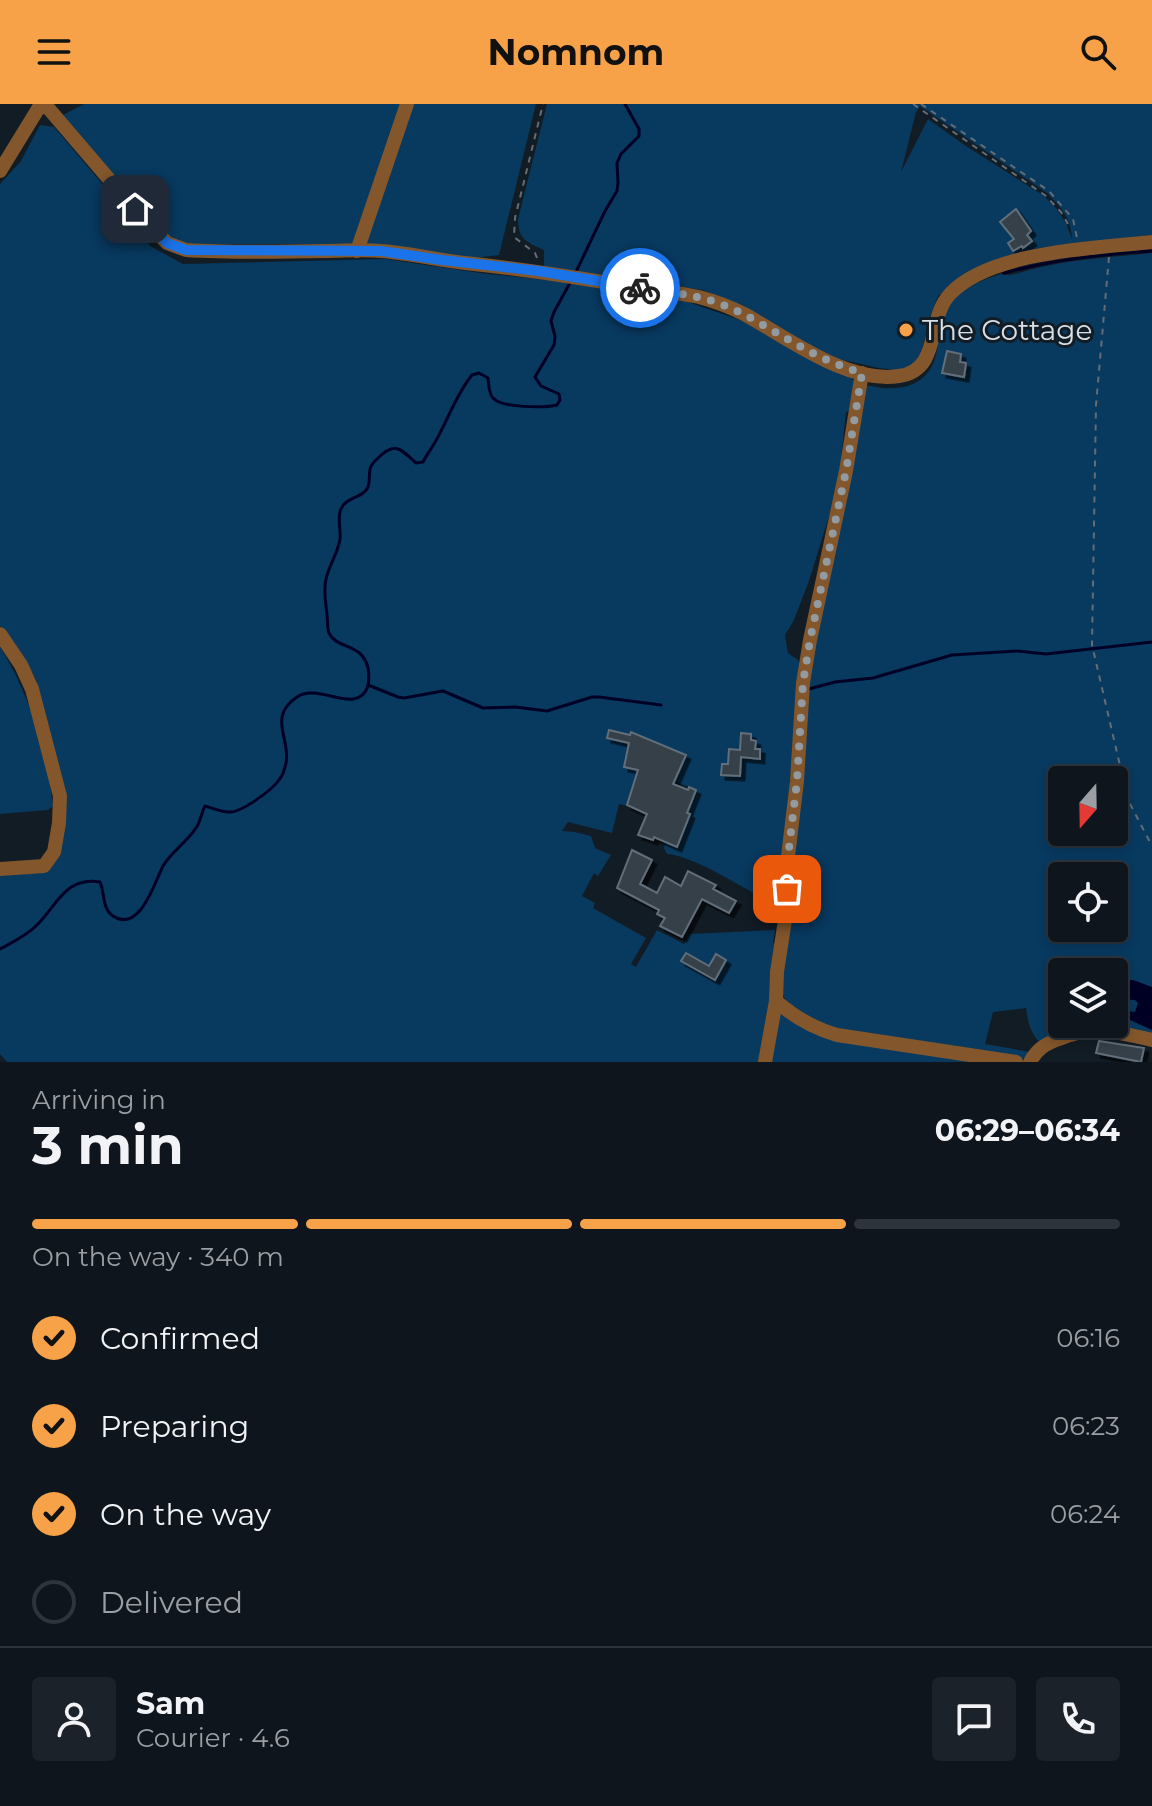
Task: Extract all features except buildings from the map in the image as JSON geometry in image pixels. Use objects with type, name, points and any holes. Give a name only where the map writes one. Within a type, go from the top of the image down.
[{"type":"street","points":[[357,251],[407,104]]},
{"type":"street","points":[[0,171],[46,105],[167,243],[186,250],[381,251],[677,293],[718,303],[839,366],[881,377],[912,373],[923,364],[941,307],[949,294],[991,268],[1075,251],[1152,242]]},
{"type":"street","points":[[765,1062],[785,920],[803,683],[844,483],[862,373]]},
{"type":"street","points":[[0,634],[21,665],[32,689],[60,796],[54,852],[44,866],[0,869]]},
{"type":"street","points":[[776,1001],[803,1022],[837,1035],[1016,1062]]},
{"type":"street","points":[[1030,1062],[1036,1051],[1046,1044],[1083,1031],[1117,1031],[1152,1040]]},
{"type":"path","points":[[538,271],[539,261],[535,253],[514,237],[515,218],[543,104]]},
{"type":"path","points":[[913,104],[1046,196],[1068,224]]},
{"type":"path","points":[[921,104],[1049,191],[1073,219],[1077,233],[1075,251]]},
{"type":"path","points":[[998,162],[1001,158]]},
{"type":"path","points":[[1109,258],[1096,405],[1092,645],[1128,800],[1152,846]]},
{"type":"shaded area","points":[[84,104],[401,104],[353,244],[180,244],[165,236],[63,115]]},
{"type":"shaded area","points":[[412,104],[536,104],[499,255],[467,259],[365,245]]},
{"type":"shaded area","points":[[547,104],[1152,104],[1152,235],[1039,248],[1018,253],[957,280],[938,296],[920,356],[913,366],[896,370],[834,358],[735,303],[703,290],[544,267],[544,250],[525,239],[520,232],[518,219]],"holes":[[[920,106],[1047,193],[1064,213],[1072,239],[1066,223],[1044,196],[928,119],[901,172],[916,112]]]},
{"type":"shaded area","points":[[40,125],[54,127],[116,200],[150,246],[183,264],[385,259],[682,300],[740,320],[849,375],[855,382],[852,410],[846,412],[838,487],[809,581],[785,635],[788,653],[798,660],[802,670],[788,799],[782,897],[777,904],[777,897],[774,901],[765,900],[703,866],[667,854],[665,842],[689,787],[665,778],[632,798],[629,806],[619,804],[612,833],[568,822],[562,831],[591,836],[595,848],[611,855],[598,876],[594,873],[582,896],[595,903],[593,908],[646,938],[631,964],[636,967],[657,930],[684,944],[690,934],[775,930],[773,943],[777,945],[761,1062],[7,1062],[0,1054],[0,873],[47,869],[66,796],[36,679],[0,626],[0,184],[21,161]]},
{"type":"shaded area","points":[[1152,253],[1152,1037],[1128,1030],[1128,958],[1048,958],[1048,1038],[1053,1038],[1041,1043],[1037,1039],[1026,1008],[993,1012],[985,1044],[1030,1052],[1026,1058],[1019,1060],[831,1030],[788,1006],[781,990],[805,692],[864,386],[898,388],[923,377],[935,360],[947,307],[963,291],[1000,274]]},
{"type":"shaded area","points":[[0,647],[24,692],[36,725],[49,775],[53,806],[48,810],[0,814]]},
{"type":"shaded area","points":[[1128,980],[1152,987],[1152,1030],[1128,1020],[1128,1011],[1135,1012],[1138,1003],[1128,1000]]},
{"type":"shaded area","points":[[782,1013],[799,1023],[1001,1062],[770,1062],[778,1016]]},
{"type":"waterway","points":[[575,274],[617,191],[617,163],[621,154],[639,136],[639,129],[625,104]]},
{"type":"waterway","points":[[1004,273],[1077,258],[1152,251]]},
{"type":"waterway","points":[[0,949],[33,929],[63,894],[79,883],[100,882],[109,913],[123,920],[131,918],[145,903],[163,866],[196,828],[205,806],[229,812],[241,809],[279,780],[286,763],[282,720],[288,705],[306,693],[347,699],[363,695],[369,682],[365,660],[355,650],[333,638],[328,629],[325,584],[339,544],[339,516],[343,505],[366,491],[371,466],[388,450],[397,449],[416,463],[423,462],[472,375],[479,373],[488,378],[493,398],[505,404],[557,405],[559,394],[541,386],[535,377],[554,345],[551,321],[571,281]]},
{"type":"waterway","points":[[809,689],[835,682],[873,678],[952,655],[1017,651],[1046,654],[1152,642]]},
{"type":"waterway","points":[[368,685],[404,698],[443,691],[483,708],[515,707],[547,711],[592,697],[661,705]]},
{"type":"way so far","points":[[640,288],[718,303],[839,366],[862,373],[840,507],[803,683],[787,889]]},
{"type":"place","name":"The Cottage","points":[[906,330]]},
{"type":"route","points":[[135,209],[167,243],[186,250],[381,251],[538,271],[640,288]]}]
